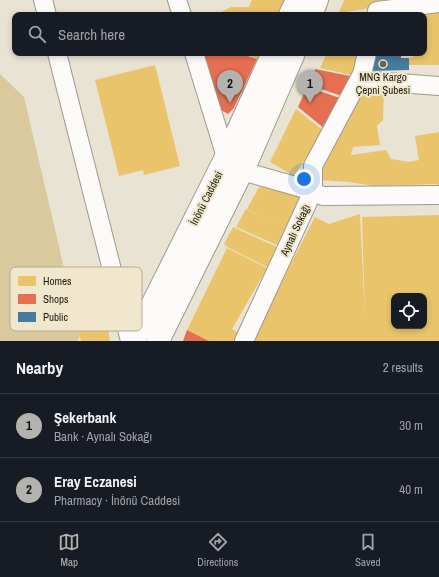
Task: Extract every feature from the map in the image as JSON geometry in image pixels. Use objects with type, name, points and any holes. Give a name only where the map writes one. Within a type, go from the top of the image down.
[{"type":"street","points":[[44,0],[46,12]]},
{"type":"street","points":[[178,0],[181,12]]},
{"type":"street","points":[[291,12],[297,0]]},
{"type":"street","points":[[312,12],[318,0]]},
{"type":"street","points":[[377,12],[439,3]]},
{"type":"street","points":[[58,56],[111,267]]},
{"type":"street","points":[[195,56],[226,157]]},
{"type":"street","name":"İnönü Caddesi","points":[[142,325],[226,157],[272,56]]},
{"type":"street","name":"İnönü Caddesi","points":[[158,341],[242,171],[293,56]]},
{"type":"street","name":"Aynalı Sokağı","points":[[244,341],[313,191],[313,166],[362,74],[366,56]]},
{"type":"street","points":[[359,80],[439,86]]},
{"type":"street","points":[[242,171],[313,191],[323,196],[439,195]]},
{"type":"street","points":[[127,331],[130,341]]},
{"type":"street","name":"İnönü Caddesi","points":[[134,341],[139,331]]},
{"type":"shaded area","points":[[0,74],[24,97],[64,267],[10,267],[10,331],[79,331],[80,336],[77,341],[0,341]]},
{"type":"building: Homes","points":[[252,0],[285,0],[279,12],[222,12],[231,7],[249,7]]},
{"type":"building: Homes","points":[[344,0],[416,0],[416,1],[339,12]]},
{"type":"building: Homes","points":[[439,8],[439,65],[409,65],[409,58],[413,56],[427,56],[427,12],[419,12]]},
{"type":"building: Homes","points":[[250,56],[259,56],[258,59]]},
{"type":"building: Homes","points":[[326,56],[360,56],[356,76],[320,68]]},
{"type":"building: Homes","points":[[155,65],[180,166],[144,175],[143,170],[119,176],[95,80]]},
{"type":"building: Homes","points":[[363,85],[384,86],[383,120],[377,126],[380,145],[353,147],[351,155],[386,150],[391,159],[409,162],[419,160],[415,136],[439,132],[439,189],[437,184],[375,186],[320,180],[323,168]]},
{"type":"building: Homes","points":[[296,109],[324,131],[294,176],[270,162]]},
{"type":"building: Homes","points":[[259,187],[300,190],[299,212],[286,227],[277,245],[236,227],[246,209],[277,223],[247,209]]},
{"type":"building: Homes","points":[[360,214],[365,317],[362,217],[439,215],[439,341],[251,341],[315,217],[329,224]]},
{"type":"building: Homes","points":[[233,227],[277,247],[267,267],[227,247],[224,244]]},
{"type":"building: Homes","points":[[227,248],[267,268],[232,329],[238,333],[234,341],[209,341],[187,330]]},
{"type":"building: Homes","points":[[79,331],[108,331],[110,341],[81,341]]},
{"type":"building: Shops","points":[[204,56],[248,56],[257,59],[234,108],[228,114],[221,110]]},
{"type":"building: Shops","points":[[315,69],[355,77],[345,97],[309,85]]},
{"type":"building: Shops","points":[[307,87],[343,99],[325,129],[298,107]]},
{"type":"building: Shops","points":[[187,330],[209,341],[183,341]]},
{"type":"building: Public","points":[[373,56],[401,56],[401,58],[409,58],[409,70],[369,71]]},
{"type":"place","name":"MNG Kargo Çepni Şubesi","points":[[383,64]]},
{"type":"place","name":"Eray Eczanesi","points":[[230,103]]},
{"type":"place","name":"Şekerbank","points":[[310,103]]}]
